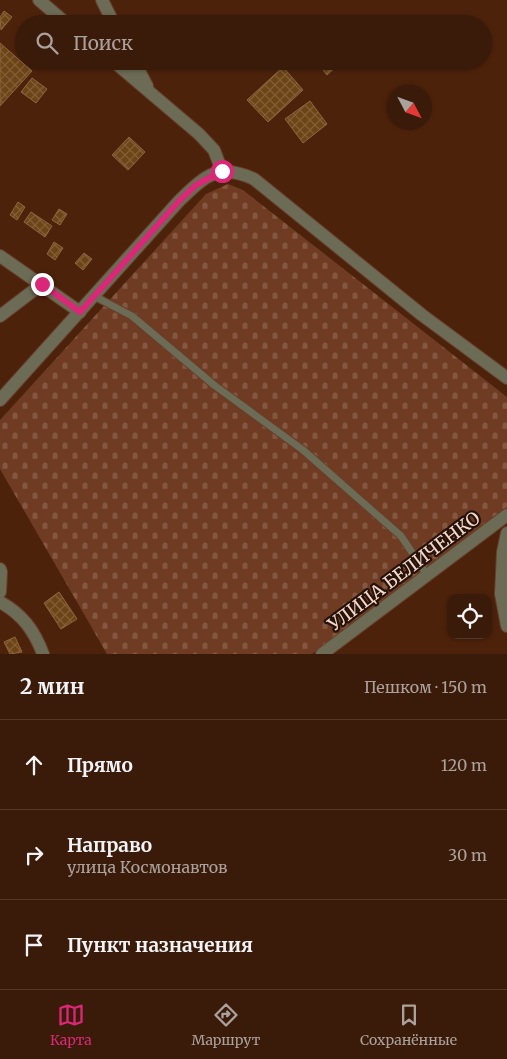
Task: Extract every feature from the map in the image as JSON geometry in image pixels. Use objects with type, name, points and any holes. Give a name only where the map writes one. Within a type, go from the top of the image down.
[{"type":"street","points":[[39,0],[57,15]]},
{"type":"street","points":[[102,0],[110,15]]},
{"type":"street","points":[[123,70],[199,134],[214,150],[222,171]]},
{"type":"street","points":[[139,70],[151,93]]},
{"type":"street","points":[[0,400],[179,201],[196,185],[222,171],[238,172],[254,179],[422,315],[507,378]]},
{"type":"street","points":[[0,256],[80,312]]},
{"type":"street","points":[[0,316],[42,284]]},
{"type":"street","name":"УЛИЦА БЕЛИЧЕНКО","points":[[322,654],[507,515]]},
{"type":"street","points":[[507,533],[502,552],[500,594],[507,626]]},
{"type":"street","points":[[0,568],[0,592]]},
{"type":"street","points":[[0,602],[15,610],[25,621],[39,643],[43,654]]},
{"type":"lane","points":[[94,296],[132,316],[214,385],[303,450],[401,536],[427,575]]},
{"type":"green space","points":[[228,184],[243,190],[507,397],[507,507],[312,654],[107,654],[0,469],[0,420],[206,194]]},
{"type":"building","points":[[4,11],[12,17],[1,30],[0,17]]},
{"type":"building","points":[[0,43],[15,56],[15,70],[32,71],[0,106]]},
{"type":"building","points":[[280,70],[286,70],[303,90],[268,122],[247,100]]},
{"type":"building","points":[[323,70],[332,70],[327,75]]},
{"type":"building","points":[[32,78],[47,89],[36,103],[21,92]]},
{"type":"building","points":[[310,101],[327,124],[303,143],[285,119]]},
{"type":"building","points":[[129,137],[145,152],[128,170],[112,155]]},
{"type":"building","points":[[18,202],[25,207],[17,220],[10,215]]},
{"type":"building","points":[[59,209],[67,214],[60,225],[52,220]]},
{"type":"building","points":[[31,212],[52,226],[45,237],[24,222]]},
{"type":"building","points":[[54,242],[63,248],[55,260],[47,254]]},
{"type":"building","points":[[84,253],[92,259],[83,270],[75,263]]},
{"type":"building","points":[[59,592],[77,619],[61,629],[44,603]]},
{"type":"building","points":[[15,637],[22,652],[10,654],[4,642]]},
{"type":"route","points":[[42,284],[80,312],[179,201],[196,185],[222,171]]}]
